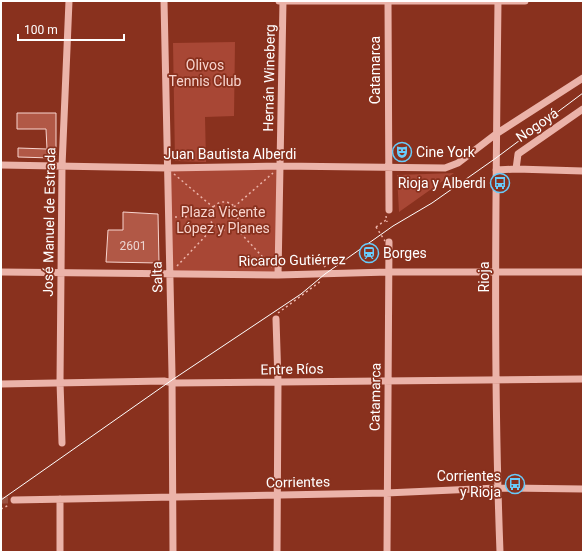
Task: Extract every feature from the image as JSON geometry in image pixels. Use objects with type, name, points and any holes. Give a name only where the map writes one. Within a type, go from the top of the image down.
[{"type":"street","name":"José Manuel de Estrada","points":[[62,443],[60,382],[62,166],[69,1]]},
{"type":"street","name":"Salta","points":[[164,1],[173,383],[173,552]]},
{"type":"street","points":[[279,1],[525,1]]},
{"type":"street","name":"Hernán Wineberg","points":[[278,275],[278,168],[283,1]]},
{"type":"street","name":"Catamarca","points":[[388,1],[389,210]]},
{"type":"street","name":"Rioja","points":[[498,1],[496,170],[498,488],[500,552]]},
{"type":"street","points":[[496,134],[583,78]]},
{"type":"street","name":"Nogoyá","points":[[516,169],[518,154],[583,109]]},
{"type":"street","name":"Juan Bautista Alberdi","points":[[1,165],[169,170],[278,168],[445,168],[458,163],[496,134]]},
{"type":"street","points":[[496,170],[516,169],[583,171]]},
{"type":"street","name":"Catamarca","points":[[386,552],[389,381],[389,272],[387,241]]},
{"type":"street","name":"Ricardo Gutiérrez","points":[[1,272],[278,275],[389,272],[583,272]]},
{"type":"street","points":[[276,319],[278,382],[277,552]]},
{"type":"street","name":"Entre Ríos","points":[[1,384],[164,381],[173,383],[583,379]]},
{"type":"street","name":"Corrientes","points":[[14,500],[386,493],[498,488],[583,489]]},
{"type":"street","points":[[60,499],[60,552]]},
{"type":"path","points":[[268,170],[278,168]]},
{"type":"path","points":[[275,178],[278,168]]},
{"type":"path","points":[[234,207],[278,168]]},
{"type":"path","points":[[169,170],[179,172]]},
{"type":"path","points":[[169,170],[172,179]]},
{"type":"path","points":[[169,170],[214,208]]},
{"type":"path","points":[[226,203],[234,207],[238,215],[234,226],[224,230],[215,226],[211,216],[214,208],[217,205],[226,203]]},
{"type":"path","points":[[172,217],[211,216]]},
{"type":"path","points":[[386,220],[376,227],[387,241]]},
{"type":"path","points":[[181,270],[173,269],[215,226]]},
{"type":"path","points":[[234,226],[274,270],[274,263]]},
{"type":"path","points":[[276,319],[277,313],[320,282],[328,274]]},
{"type":"green space","name":"Olivos Tennis Club","points":[[235,42],[234,116],[205,117],[206,162],[175,161],[173,43]]},
{"type":"green space","name":"Plaza Vicente López y Planes","points":[[280,166],[278,275],[170,273],[167,168]]},
{"type":"green space","points":[[454,173],[399,212],[397,175]]},
{"type":"building","points":[[17,113],[56,113],[56,155],[52,158],[18,157],[18,148],[47,149],[46,129],[17,129]]},
{"type":"building","points":[[123,212],[158,214],[159,263],[106,262],[108,230],[123,230]]},
{"type":"tunnel","points":[[1,500],[14,500]]},
{"type":"tram line","points":[[1,500],[172,380],[301,294],[325,274],[393,226],[432,203],[496,158],[583,93]]},
{"type":"place","name":"Cine York","points":[[402,152]]},
{"type":"place","name":"Rioja y Alberdi","points":[[500,183]]},
{"type":"place","name":"Borges","points":[[369,253]]},
{"type":"place","name":"Corrientes y Rioja","points":[[515,484]]}]
